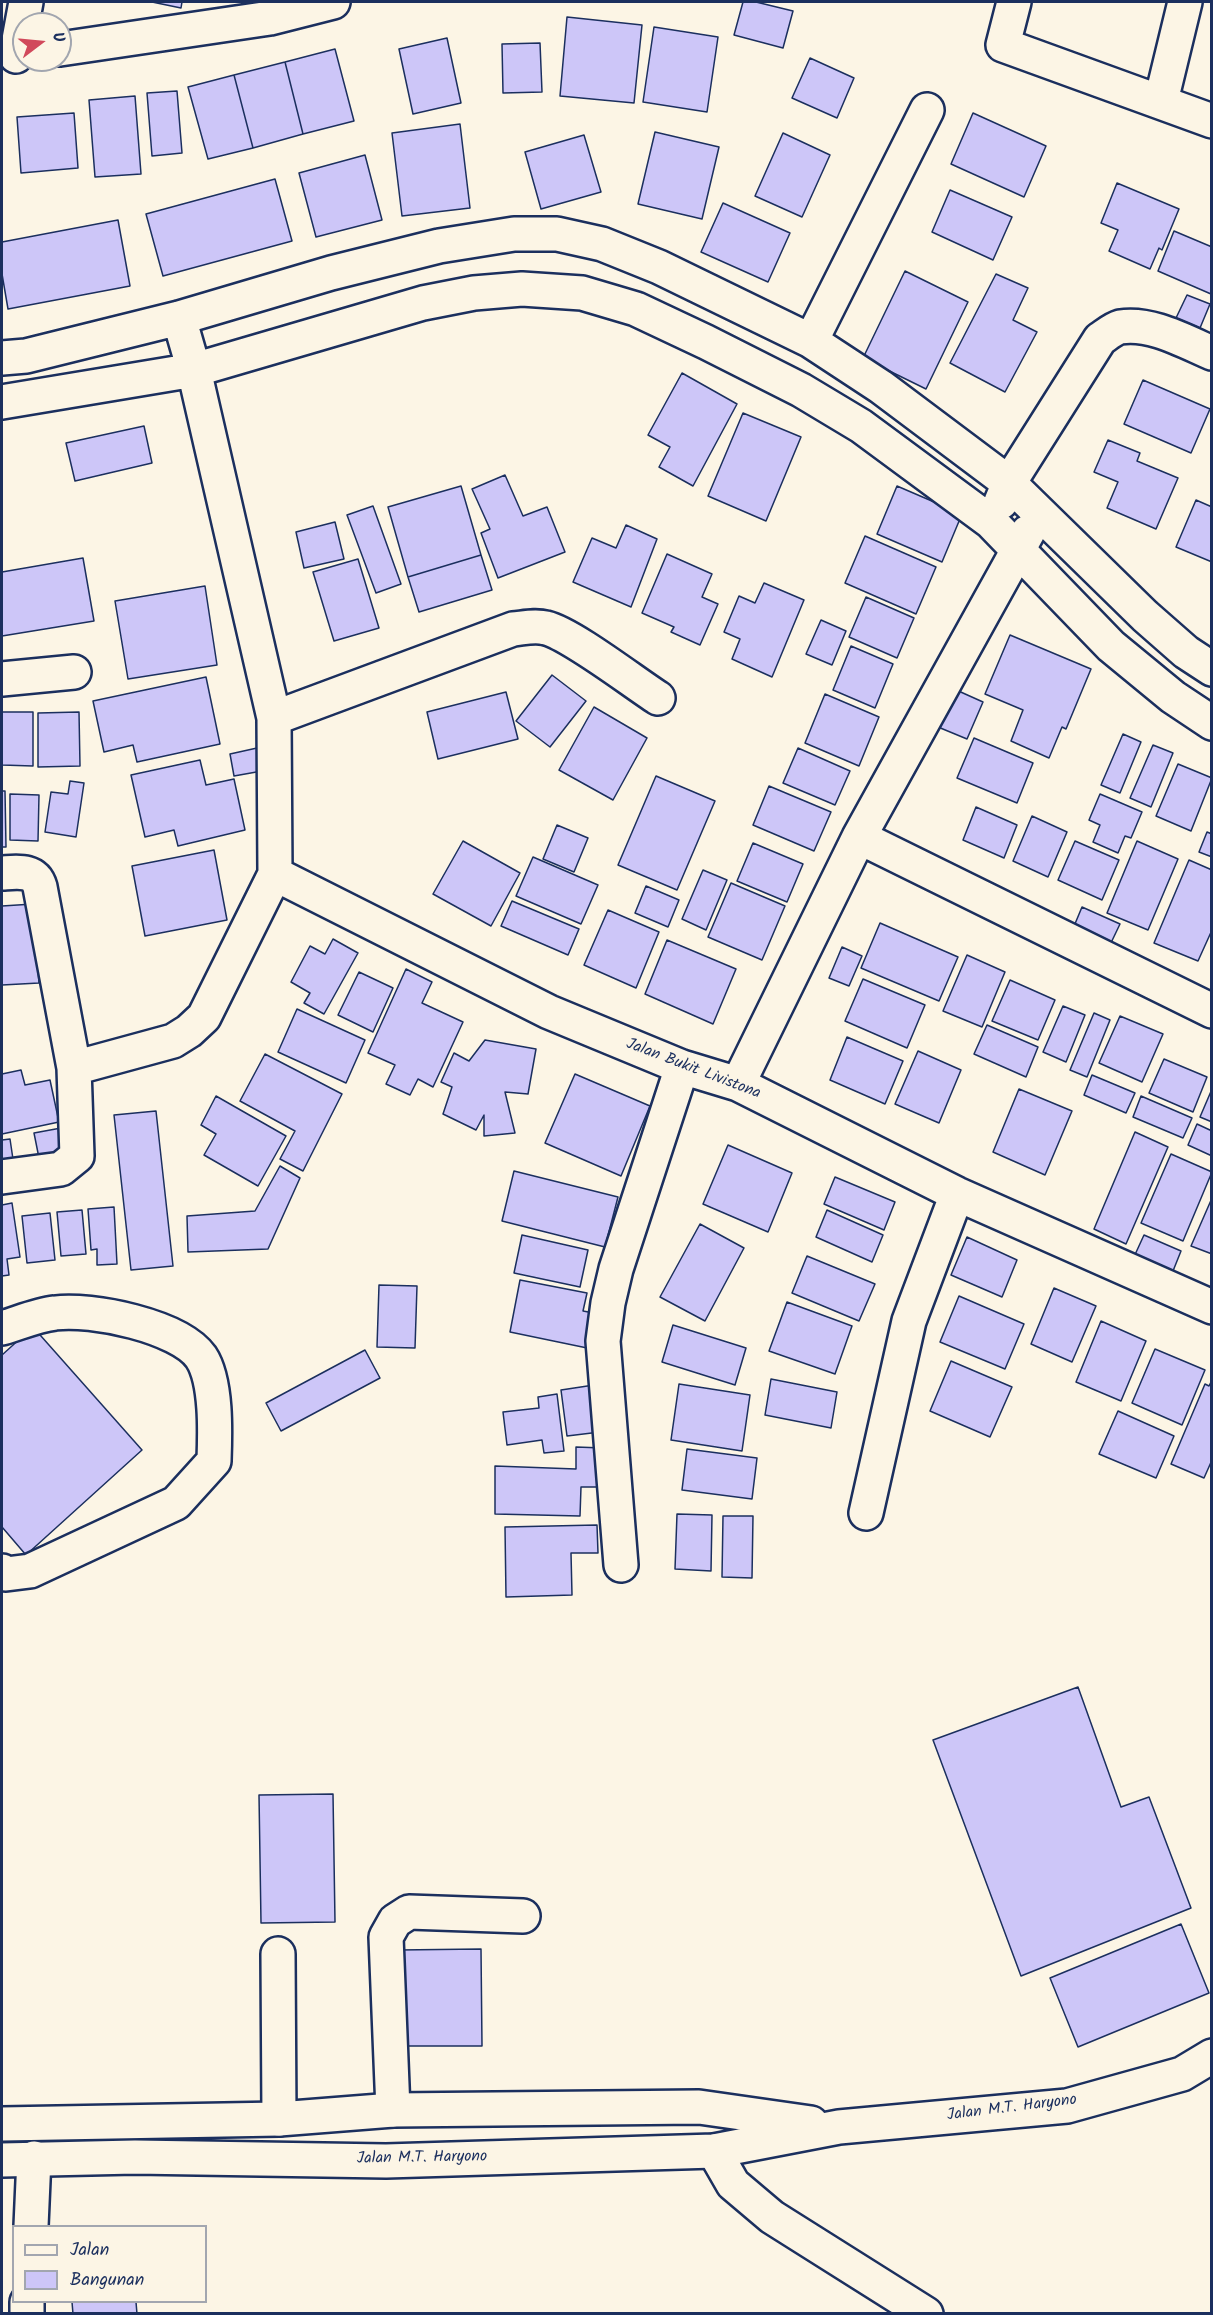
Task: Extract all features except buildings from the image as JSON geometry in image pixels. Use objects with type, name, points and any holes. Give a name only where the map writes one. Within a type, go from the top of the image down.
[{"type":"street","points":[[72,48],[271,10],[333,2]]},
{"type":"street","points":[[1014,2],[1003,45],[1212,121]]},
{"type":"street","points":[[1161,101],[1185,2]]},
{"type":"street","points":[[811,341],[927,110]]},
{"type":"street","points":[[2,358],[26,356],[179,318],[331,273],[440,246],[514,234],[557,234],[602,244],[659,267],[811,341],[880,387],[1009,483],[1145,616],[1186,652],[1212,669]]},
{"type":"street","points":[[582,293],[602,244]]},
{"type":"street","points":[[2,402],[194,370],[423,303],[474,293],[522,289],[582,293],[636,309],[801,390],[861,426],[991,522],[1111,646],[1173,697],[1212,723]]},
{"type":"street","points":[[74,1068],[173,1041],[189,1031],[204,1017],[275,874],[274,718],[194,370],[179,318]]},
{"type":"street","points":[[991,522],[1009,483],[1100,339],[1119,327],[1140,327],[1212,352]]},
{"type":"street","points":[[738,1084],[859,837],[1017,549],[1040,513]]},
{"type":"street","points":[[274,718],[513,629],[532,626],[548,628],[565,637],[658,698]]},
{"type":"street","points":[[2,679],[74,672]]},
{"type":"street","points":[[859,837],[1212,1011]]},
{"type":"street","points":[[2,873],[27,872],[38,880],[74,1068],[77,1156],[61,1169],[2,1177]]},
{"type":"street","name":"Jalan Bukit Livistona","points":[[275,874],[549,1011],[682,1067],[738,1084],[957,1194],[1212,1306]]},
{"type":"street","points":[[621,1564],[603,1341],[616,1269],[682,1067]]},
{"type":"street","points":[[866,1513],[909,1321],[957,1194]]},
{"type":"street","points":[[2,1328],[56,1312],[101,1315],[144,1325],[183,1340],[202,1358],[215,1404],[214,1461],[176,1503],[30,1571],[6,1574],[2,1571]]},
{"type":"street","points":[[393,2110],[386,1937],[395,1921],[409,1912],[523,1916]]},
{"type":"street","points":[[279,1954],[279,2119]]},
{"type":"street","name":"Jalan M.T. Haryono","points":[[2,2160],[34,2158],[90,2160],[135,2157],[386,2161],[714,2151],[839,2127],[1067,2106],[1197,2075],[1212,2055]]},
{"type":"street","name":"Jalan M.T. Haryono","points":[[2,2124],[279,2119],[393,2110],[699,2107],[839,2127]]},
{"type":"street","points":[[88,2121],[90,2160]]},
{"type":"street","points":[[714,2151],[733,2184],[772,2217],[926,2313]]},
{"type":"street","points":[[31,2225],[34,2158]]}]
